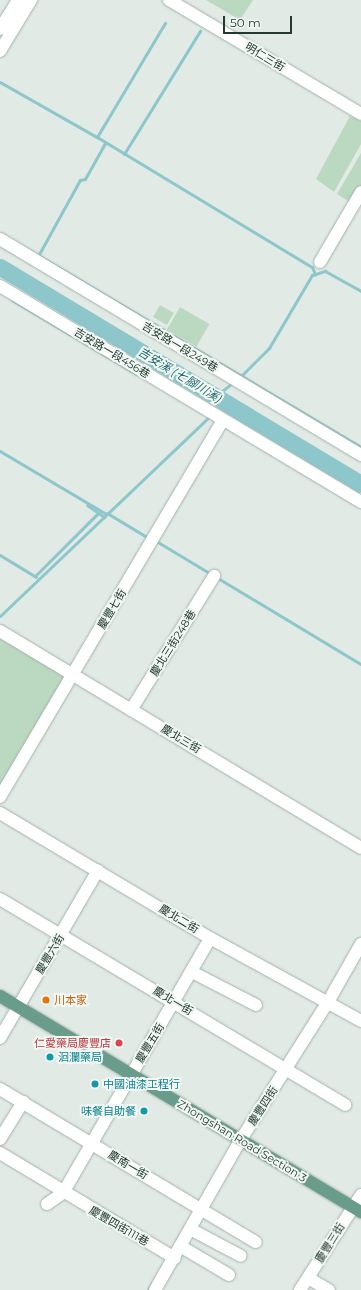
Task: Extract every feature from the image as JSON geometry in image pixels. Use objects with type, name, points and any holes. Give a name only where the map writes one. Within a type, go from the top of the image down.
[{"type":"main road","name":"Zhongshan Road Section 3","points":[[0,996],[131,1073],[240,1141],[357,1210]]},
{"type":"street","points":[[0,30],[18,0]]},
{"type":"street","points":[[0,51],[31,0]]},
{"type":"street","name":"明仁三街","points":[[169,0],[361,114]]},
{"type":"street","points":[[320,262],[361,192]]},
{"type":"street","name":"吉安路一段249巷","points":[[0,239],[361,455]]},
{"type":"street","name":"吉安路一段456巷","points":[[0,286],[361,502]]},
{"type":"street","name":"慶豐七街","points":[[0,797],[223,420]]},
{"type":"street","name":"慶北三街248巷","points":[[131,710],[214,576]]},
{"type":"street","name":"慶北三街","points":[[0,631],[361,848]]},
{"type":"street","name":"慶北二街","points":[[0,813],[210,938],[361,1021]]},
{"type":"street","name":"慶豐六街","points":[[0,1038],[98,870]]},
{"type":"street","name":"慶北一街","points":[[0,899],[346,1105]]},
{"type":"street","name":"慶豐五街","points":[[47,1204],[63,1193],[131,1073],[192,972],[210,938]]},
{"type":"street","name":"慶豐四街","points":[[156,1290],[180,1246],[192,1230],[240,1141],[328,1002],[361,944]]},
{"type":"street","points":[[192,972],[256,1005]]},
{"type":"street","name":"慶南一街","points":[[0,1089],[256,1242]]},
{"type":"street","points":[[0,1139],[23,1102]]},
{"type":"street","name":"慶豐四街111巷","points":[[0,1154],[174,1258]]},
{"type":"street","name":"慶豐三街","points":[[300,1290],[357,1210],[361,1195]]},
{"type":"street","points":[[192,1230],[241,1256]]},
{"type":"street","points":[[180,1246],[229,1275]]},
{"type":"street","points":[[308,1278],[329,1290]]},
{"type":"green space","points":[[206,0],[253,0],[240,20]]},
{"type":"green space","points":[[350,116],[361,121],[361,144],[334,192],[316,179]]},
{"type":"green space","points":[[361,153],[361,187],[351,203],[337,194]]},
{"type":"green space","points":[[160,305],[174,313],[167,325],[153,317]]},
{"type":"green space","points":[[180,307],[209,324],[196,347],[167,330]]},
{"type":"green space","points":[[0,634],[70,673],[0,791]]},
{"type":"waterway","points":[[97,137],[165,23]]},
{"type":"waterway","points":[[124,154],[200,31]]},
{"type":"waterway","points":[[0,82],[97,137],[312,267],[315,274]]},
{"type":"waterway","points":[[38,256],[80,180],[85,179],[105,143]]},
{"type":"waterway","points":[[41,257],[361,447]]},
{"type":"waterway","name":"吉安溪 (七腳川溪)","points":[[0,267],[361,484]]},
{"type":"waterway","points":[[241,376],[269,348],[312,275],[325,271],[361,291]]},
{"type":"waterway","points":[[12,300],[136,374]]},
{"type":"waterway","points":[[216,396],[231,384]]},
{"type":"waterway","name":"吉安溪 (七腳川溪)","points":[[220,407],[224,401]]},
{"type":"waterway","points":[[0,616],[209,417]]},
{"type":"waterway","points":[[0,451],[106,514]]},
{"type":"waterway","points":[[87,505],[104,517]]},
{"type":"waterway","points":[[35,576],[98,513]]},
{"type":"waterway","points":[[107,513],[150,539]]},
{"type":"waterway","points":[[156,541],[361,664]]},
{"type":"waterway","points":[[0,555],[36,577]]},
{"type":"waterway","points":[[148,1290],[152,1283]]},
{"type":"place","name":"川本家","points":[[46,1000]]},
{"type":"place","name":"仁愛藥局慶豐店","points":[[119,1043]]},
{"type":"place","name":"洄瀾藥局","points":[[50,1057]]},
{"type":"place","name":"中國油漆工程行","points":[[95,1084]]},
{"type":"place","name":"味餐自助餐","points":[[144,1111]]}]
